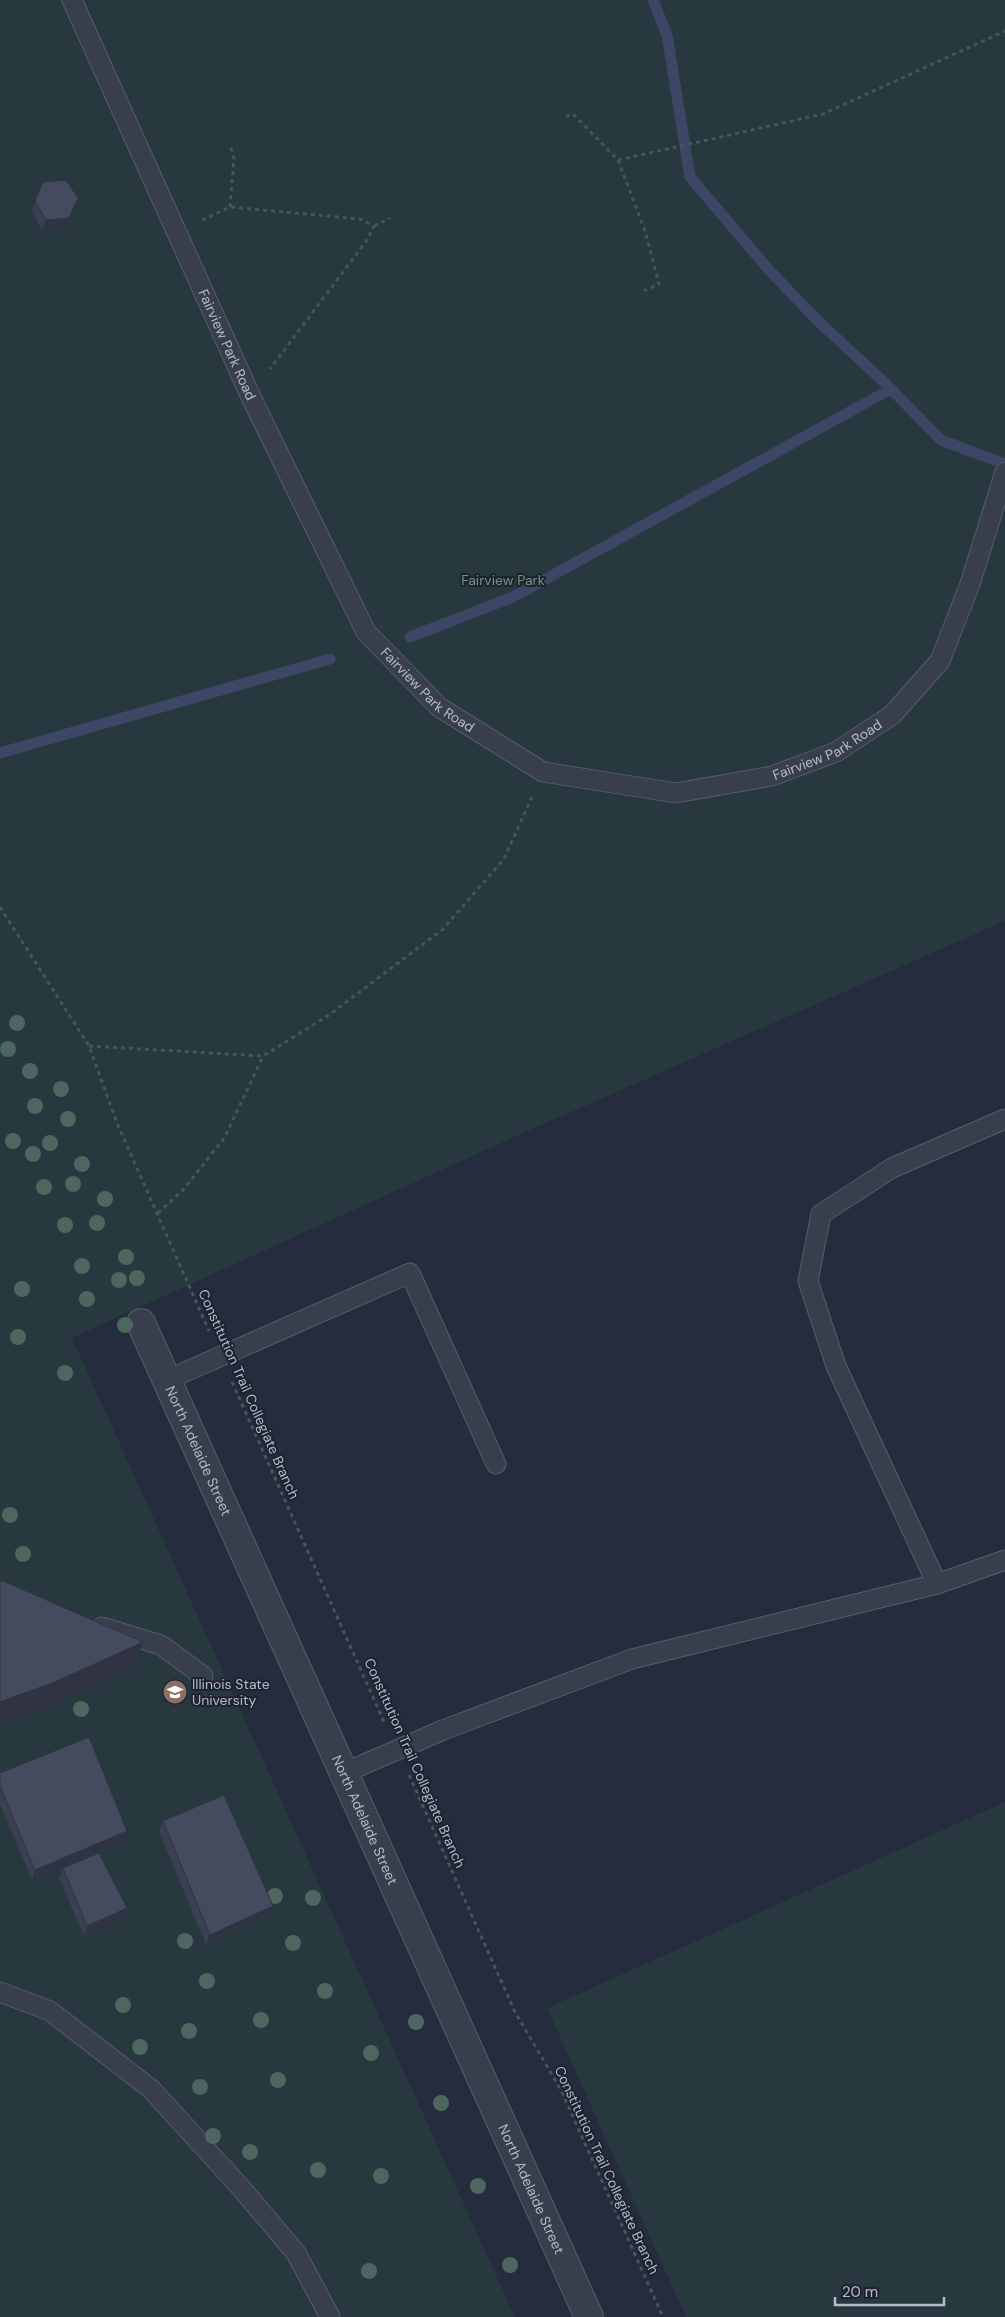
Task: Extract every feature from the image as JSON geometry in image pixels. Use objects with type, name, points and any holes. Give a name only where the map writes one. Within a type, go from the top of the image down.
[{"type":"street","name":"North Adelaide Street","points":[[141,1322],[590,2317]]},
{"type":"lane","name":"Fairview Park Road","points":[[72,0],[178,231],[250,395],[366,632],[439,706],[543,772],[676,793],[772,776],[836,752],[892,714],[940,661],[970,584],[1003,477]]},
{"type":"lane","points":[[937,1584],[836,1366],[808,1281],[821,1214],[892,1168],[1005,1119]]},
{"type":"lane","points":[[167,1380],[410,1273],[496,1464]]},
{"type":"lane","points":[[344,1772],[443,1730],[632,1659],[937,1584],[1005,1560]]},
{"type":"lane","points":[[85,1622],[161,1645],[203,1676]]},
{"type":"lane","points":[[0,1992],[50,2011],[151,2089],[242,2189],[296,2253],[330,2317]]},
{"type":"path","points":[[618,160],[823,114],[1005,31]]},
{"type":"path","points":[[566,117],[572,114],[618,160],[644,232],[659,284],[644,291]]},
{"type":"path","points":[[230,144],[234,159],[230,207]]},
{"type":"path","points":[[178,231],[230,207],[360,218],[374,226]]},
{"type":"path","points":[[250,395],[367,240],[374,226],[390,218]]},
{"type":"path","points":[[158,1213],[183,1190],[225,1137],[262,1056],[329,1015],[442,930],[504,860],[543,772]]},
{"type":"path","name":"Constitution Trail Collegiate Branch","points":[[0,907],[89,1046],[117,1123],[158,1213],[190,1291],[515,2012],[561,2090],[663,2317]]},
{"type":"path","points":[[89,1046],[262,1056]]},
{"type":"green space","name":"Fairview Park","points":[[0,0],[1005,0],[1005,921],[519,1135],[72,1338],[515,2317],[0,2317]]},
{"type":"green space","points":[[1005,1802],[1005,2317],[686,2317],[547,2008]]},
{"type":"building","points":[[66,180],[78,198],[69,218],[46,220],[35,201],[43,182]]},
{"type":"building","points":[[3,1581],[143,1642],[55,1682],[0,1702],[0,1582]]},
{"type":"building","points":[[89,1737],[127,1831],[35,1870],[0,1786],[0,1773]]},
{"type":"building","points":[[224,1795],[273,1906],[210,1935],[163,1821]]},
{"type":"building","points":[[99,1853],[127,1908],[87,1926],[63,1868]]},
{"type":"waterway","points":[[653,0],[667,35],[690,177],[769,270],[818,321],[884,382],[941,440],[1005,464]]},
{"type":"waterway","points":[[410,637],[513,597],[891,389]]},
{"type":"waterway","points":[[0,753],[330,659]]},
{"type":"place","name":"Illinois State University","points":[[175,1692]]}]
